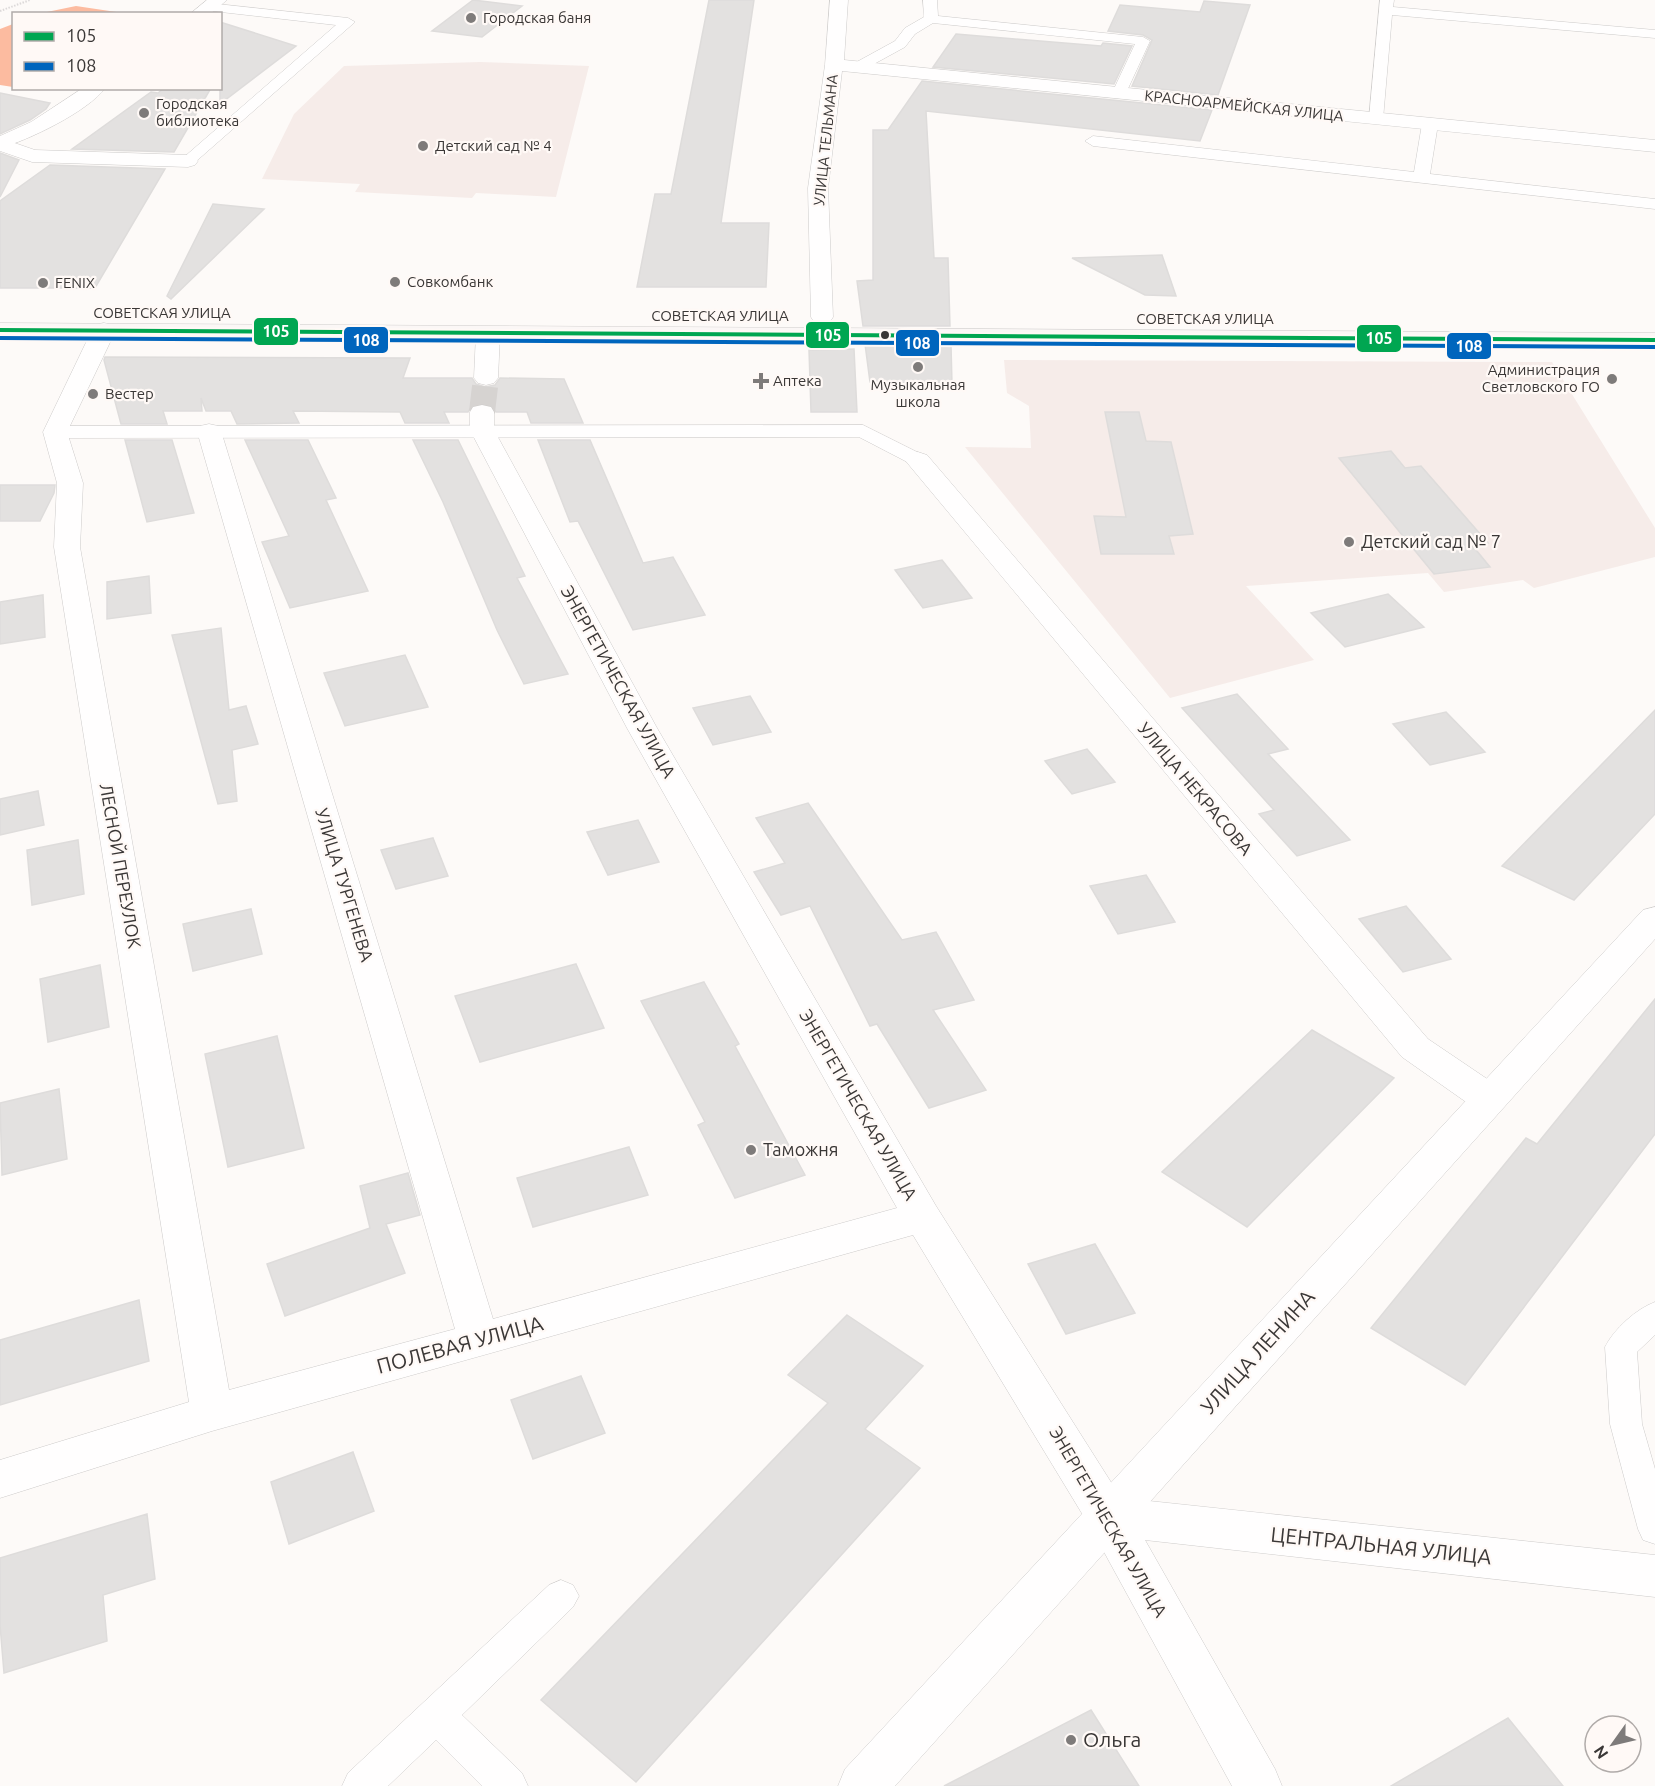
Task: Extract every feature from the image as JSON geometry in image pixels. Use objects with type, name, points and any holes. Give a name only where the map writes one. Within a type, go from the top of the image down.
[{"type":"main road","name":"СОВЕТСКАЯ УЛИЦА","points":[[0,312],[1655,321]]},
{"type":"main road","name":"СОВЕТСКАЯ УЛИЦА","points":[[0,330],[1655,340]]},
{"type":"street","name":"УЛИЦА ТЕЛЬМАНА","points":[[822,317],[818,188],[834,65],[839,0]]},
{"type":"street","name":"КРАСНОАРМЕЙСКАЯ УЛИЦА","points":[[834,65],[1655,146]]},
{"type":"street","points":[[0,143],[40,124],[93,90]]},
{"type":"street","points":[[0,143],[32,156],[188,161]]},
{"type":"street","points":[[55,432],[104,330]]},
{"type":"street","points":[[483,406],[488,334]]},
{"type":"street","name":"ЭНЕРГЕТИЧЕСКАЯ УЛИЦА","points":[[483,406],[642,728],[922,1217],[1108,1516],[1258,1786]]},
{"type":"street","name":"УЛИЦА ТУРГЕНЕВА","points":[[209,431],[479,1340]]},
{"type":"street","name":"ЛЕСНОЙ ПЕРЕУЛОК","points":[[55,432],[70,483],[67,547],[212,1413]]},
{"type":"street","name":"УЛИЦА НЕКРАСОВА","points":[[918,460],[1415,1048],[1489,1099]]},
{"type":"street","name":"УЛИЦА ЛЕНИНА","points":[[862,1786],[1655,918]]},
{"type":"street","name":"ПОЛЕВАЯ УЛИЦА","points":[[0,1479],[212,1413],[922,1217]]},
{"type":"street","name":"ЦЕНТРАЛЬНАЯ УЛИЦА","points":[[1108,1516],[1655,1576]]},
{"type":"lane","points":[[930,0],[931,19]]},
{"type":"lane","points":[[1376,119],[1386,5],[1655,34]]},
{"type":"lane","points":[[188,161],[348,22],[208,7]]},
{"type":"lane","points":[[858,68],[900,44],[910,31],[931,19],[1143,41],[1119,93]]},
{"type":"lane","points":[[1421,178],[1430,124]]},
{"type":"lane","points":[[1093,141],[1655,204]]},
{"type":"lane","points":[[55,432],[209,431],[483,406],[863,431],[918,460]]},
{"type":"lane","points":[[1655,1316],[1621,1347],[1626,1424],[1655,1529]]},
{"type":"lane","points":[[361,1786],[561,1596]]},
{"type":"lane","points":[[436,1715],[509,1786]]},
{"type":"path","points":[[0,11],[30,0]]},
{"type":"shaded area","points":[[76,6],[116,12],[47,12]]},
{"type":"shaded area","points":[[12,25],[12,87],[0,85],[0,29]]},
{"type":"shaded area","name":"Детский сад № 4","points":[[480,62],[589,66],[556,197],[476,193],[472,198],[355,192],[360,184],[262,179],[294,114],[344,66]]},
{"type":"shaded area","name":"Детский сад № 7","points":[[1004,360],[1552,362],[1655,528],[1655,557],[1534,588],[1523,580],[1444,592],[1428,573],[1246,586],[1314,660],[1170,698],[965,447],[1031,448],[1029,406],[1007,393]]},
{"type":"building","points":[[473,0],[522,6],[482,37],[432,31]]},
{"type":"building","points":[[709,0],[754,0],[721,223],[769,223],[766,287],[637,287],[655,194],[671,194]]},
{"type":"building","points":[[1204,1],[1250,5],[1218,95],[1132,86],[1152,40],[1143,35],[1108,31],[1120,5],[1200,12]]},
{"type":"building","points":[[222,23],[296,46],[220,104]]},
{"type":"building","points":[[956,34],[1101,46],[1103,43],[1132,46],[1114,84],[933,67]]},
{"type":"building","points":[[922,81],[1212,110],[1200,141],[926,111],[934,258],[948,258],[950,326],[863,326],[857,281],[873,280],[873,130],[888,130]]},
{"type":"building","points":[[162,90],[210,90],[174,152],[72,149],[151,92],[158,93]]},
{"type":"building","points":[[0,93],[50,103],[46,109],[30,120],[0,134]]},
{"type":"building","points":[[0,153],[19,160],[0,197]]},
{"type":"building","points":[[50,165],[165,169],[95,288],[0,288],[0,201]]},
{"type":"building","points":[[213,204],[264,209],[171,299],[167,296]]},
{"type":"building","points":[[1162,255],[1176,296],[1145,295],[1072,258]]},
{"type":"building","name":"Музыкальная школа","points":[[865,344],[951,345],[952,384],[870,382]]},
{"type":"building","points":[[854,349],[857,412],[811,412],[809,350]]},
{"type":"building","points":[[105,357],[410,358],[403,378],[472,378],[476,384],[485,387],[495,385],[500,378],[564,379],[583,423],[531,423],[527,412],[496,412],[491,405],[482,403],[473,405],[468,412],[444,412],[449,423],[405,423],[400,412],[293,411],[299,423],[237,424],[231,411],[206,411],[201,398],[202,411],[163,411],[167,424],[121,424]]},
{"type":"building","points":[[1105,412],[1139,412],[1146,441],[1171,442],[1193,534],[1169,536],[1174,554],[1101,554],[1094,516],[1126,517]]},
{"type":"building","points":[[125,440],[172,440],[194,513],[147,522]]},
{"type":"building","points":[[245,440],[308,440],[336,498],[326,500],[368,591],[290,608],[262,542],[289,536]]},
{"type":"building","points":[[413,440],[458,440],[525,576],[517,578],[568,674],[524,684],[497,630],[443,502]]},
{"type":"building","points":[[538,440],[590,440],[643,563],[673,557],[705,615],[633,630],[578,521],[570,522]]},
{"type":"building","points":[[1391,451],[1405,468],[1421,466],[1488,543],[1472,545],[1490,567],[1434,574],[1339,458]]},
{"type":"building","points":[[0,485],[55,485],[54,493],[40,521],[0,521]]},
{"type":"building","points":[[942,560],[972,598],[923,608],[895,570]]},
{"type":"building","points":[[149,576],[151,613],[107,619],[107,582]]},
{"type":"building","points":[[1388,594],[1424,627],[1345,647],[1311,613]]},
{"type":"building","points":[[43,595],[45,637],[0,644],[0,602]]},
{"type":"building","points":[[221,628],[229,710],[246,706],[258,744],[232,750],[237,801],[218,804],[172,635]]},
{"type":"building","points":[[405,655],[428,707],[345,726],[324,673]]},
{"type":"building","points":[[1237,694],[1288,749],[1268,754],[1350,840],[1297,856],[1259,814],[1274,810],[1182,708]]},
{"type":"building","points":[[750,696],[771,732],[713,745],[693,708]]},
{"type":"building","points":[[1655,710],[1655,814],[1574,900],[1502,866]]},
{"type":"building","points":[[1446,712],[1485,752],[1430,765],[1393,724]]},
{"type":"building","points":[[1087,749],[1115,782],[1072,794],[1045,761]]},
{"type":"building","points":[[38,791],[44,825],[0,835],[0,799]]},
{"type":"building","points":[[808,803],[902,940],[936,932],[974,1000],[933,1010],[986,1090],[929,1108],[877,1024],[870,1026],[810,906],[781,915],[754,872],[785,863],[756,818]]},
{"type":"building","points":[[638,820],[659,862],[608,875],[587,832]]},
{"type":"building","points":[[433,838],[448,876],[396,889],[381,850]]},
{"type":"building","points":[[78,840],[84,894],[32,905],[27,850]]},
{"type":"building","points":[[1146,875],[1175,922],[1118,934],[1090,886]]},
{"type":"building","points":[[1406,906],[1451,959],[1403,972],[1359,919]]},
{"type":"building","points":[[251,909],[262,954],[193,971],[183,924]]},
{"type":"building","points":[[576,964],[604,1028],[480,1062],[455,996]]},
{"type":"building","points":[[100,965],[109,1027],[48,1042],[40,979]]},
{"type":"building","points":[[704,982],[739,1044],[735,1046],[805,1175],[735,1198],[698,1125],[705,1122],[641,1001]]},
{"type":"building","points":[[1655,999],[1655,1134],[1465,1385],[1371,1328],[1526,1138],[1537,1144]]},
{"type":"building","points":[[1312,1030],[1394,1078],[1247,1227],[1162,1172]]},
{"type":"building","points":[[277,1036],[304,1148],[228,1167],[205,1054]]},
{"type":"building","points":[[59,1089],[67,1159],[2,1175],[0,1103]]},
{"type":"building","points":[[629,1147],[648,1195],[533,1227],[517,1178]]},
{"type":"building","points":[[408,1173],[420,1215],[386,1224],[405,1273],[285,1316],[267,1264],[370,1228],[360,1186]]},
{"type":"building","points":[[1095,1244],[1135,1313],[1066,1334],[1028,1264]]},
{"type":"building","points":[[139,1300],[149,1361],[0,1405],[0,1340]]},
{"type":"building","points":[[847,1315],[923,1366],[865,1429],[920,1468],[636,1782],[541,1700],[828,1403],[788,1375]]},
{"type":"building","points":[[581,1376],[605,1433],[533,1459],[511,1400]]},
{"type":"building","points":[[353,1452],[374,1511],[289,1544],[271,1482]]},
{"type":"building","points":[[147,1514],[155,1579],[103,1595],[107,1641],[4,1673],[0,1625],[0,1558]]},
{"type":"building","name":"Ольга","points":[[1091,1710],[1139,1786],[944,1786]]},
{"type":"building","points":[[1508,1718],[1563,1786],[1391,1786]]},
{"type":"tunnel","points":[[482,412],[486,378]]},
{"type":"transit line","name":"105","points":[[0,330],[1655,340]]},
{"type":"transit line","name":"108","points":[[0,338],[1655,347]]},
{"type":"place","name":"Городская баня","points":[[471,18]]},
{"type":"place","name":"Городская библиотека","points":[[144,113]]},
{"type":"place","name":"Детский сад № 4","points":[[423,146]]},
{"type":"place","name":"Совкомбанк","points":[[395,282]]},
{"type":"place","name":"FENIX","points":[[43,283]]},
{"type":"place","name":"Музыкальная школа","points":[[918,367]]},
{"type":"place","name":"Администрация Светловского ГО","points":[[1612,379]]},
{"type":"place","name":"Аптека","points":[[761,381]]},
{"type":"place","name":"Вестер","points":[[93,394]]},
{"type":"place","name":"Детский сад № 7","points":[[1349,542]]},
{"type":"place","name":"Таможня","points":[[751,1150]]},
{"type":"place","name":"Ольга","points":[[1071,1740]]}]
